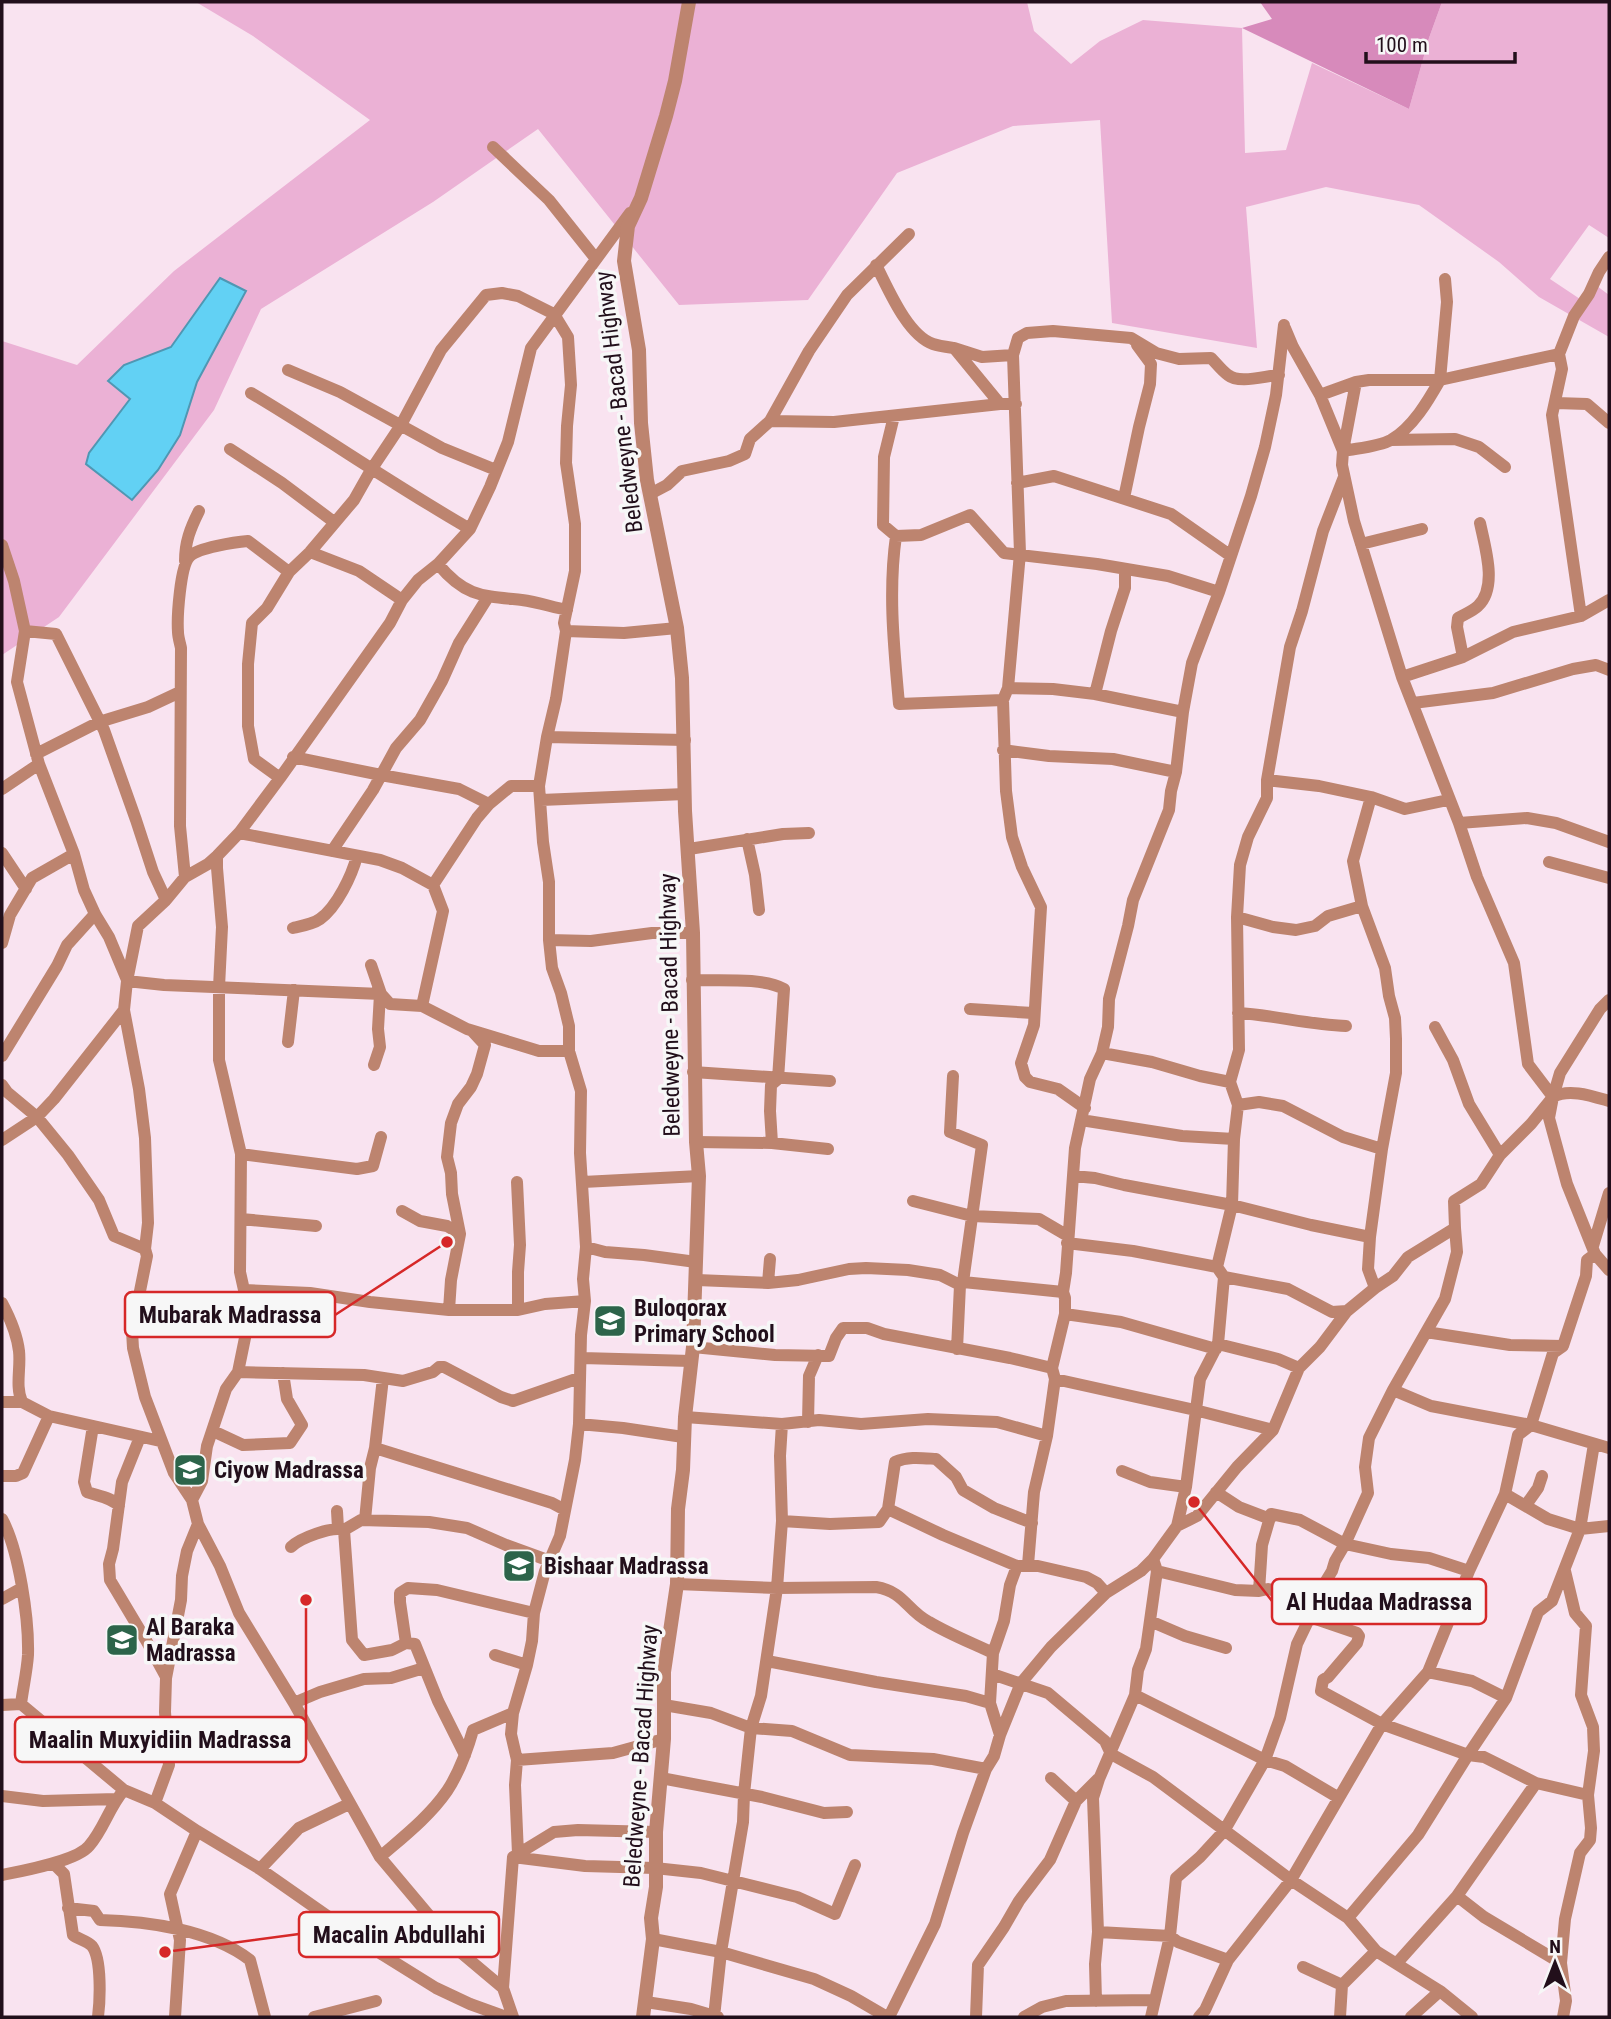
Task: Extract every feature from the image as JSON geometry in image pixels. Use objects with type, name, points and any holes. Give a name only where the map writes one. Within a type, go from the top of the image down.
[{"type":"street","name":"Beledweyne - Bacad Highway","points":[[643,2017],[653,1939],[651,1919],[656,1887],[656,1832],[664,1740],[664,1672],[677,1584],[678,1509],[697,1280],[699,1176],[694,1072],[693,933],[682,678],[677,628],[650,494],[640,423],[639,350],[624,261],[628,226],[640,198],[675,81],[689,2]]},
{"type":"street","points":[[493,147],[549,200],[596,259]]},
{"type":"street","points":[[503,1988],[458,1951],[380,1857],[294,1703],[239,1614],[220,1566],[198,1524],[192,1500],[174,1473],[160,1441],[145,1397],[133,1348],[132,1331],[147,1256],[145,1249],[148,1223],[145,1138],[124,1010],[138,926],[166,900],[185,877],[218,856],[239,833],[390,624],[402,600],[418,580],[438,564],[470,529],[508,442],[531,348],[640,198]]},
{"type":"street","points":[[650,494],[667,485],[682,471],[729,461],[745,454],[750,439],[770,421],[809,351],[846,295],[909,234]]},
{"type":"street","points":[[1581,616],[1552,415],[1562,369],[1559,354],[1574,316],[1609,257]]},
{"type":"street","points":[[876,265],[900,310],[920,337],[932,344],[982,356],[1013,355]]},
{"type":"street","points":[[1391,440],[1408,426],[1440,380],[1447,302],[1445,279]]},
{"type":"street","points":[[280,778],[254,758],[248,726],[248,664],[252,624],[267,608],[289,572],[310,552],[354,500],[401,425],[441,350],[486,295],[502,293],[518,296],[554,314],[568,337],[571,361],[572,385],[566,426],[566,463],[575,524],[575,571],[566,610],[566,631],[556,699],[539,786],[549,882],[552,968],[569,1026],[569,1051],[581,1091],[580,1153],[586,1247],[583,1279],[585,1301],[575,1460],[560,1536],[534,1613],[527,1665],[513,1713],[511,1734],[517,1760],[514,1785],[515,1855],[503,1988],[513,2017]]},
{"type":"street","points":[[1000,1735],[990,1703],[993,1653],[1004,1622],[1010,1585],[1022,1565],[1032,1522],[1034,1492],[1047,1436],[1053,1374],[1065,1314],[1063,1292],[1075,1147],[1090,1079],[1102,1053],[1108,1027],[1109,999],[1133,900],[1169,810],[1192,663],[1219,592],[1265,447],[1279,375],[1284,325],[1320,395],[1343,451]]},
{"type":"street","points":[[1234,1139],[1182,1136],[1083,1114],[1058,1089],[1030,1082],[1025,1077],[1021,1063],[1034,1026],[1041,907],[1012,837],[1003,750],[1020,554],[1013,355],[1017,338],[1027,333],[1052,331],[1131,338],[1156,353],[1179,359],[1211,358],[1229,377],[1242,381],[1257,376],[1279,375]]},
{"type":"street","points":[[1124,498],[1150,384],[1151,364],[1131,338]]},
{"type":"street","points":[[954,348],[1000,404]]},
{"type":"street","points":[[1320,395],[1356,382],[1440,380],[1559,354]]},
{"type":"street","points":[[288,370],[340,392],[442,448],[496,470]]},
{"type":"street","points":[[1096,2001],[1098,1932],[1093,1798],[1135,1695],[1138,1670],[1146,1649],[1155,1565],[1177,1526],[1186,1487],[1200,1379],[1217,1346],[1221,1272],[1232,1205],[1238,1105],[1230,1082],[1239,1050],[1237,917],[1240,865],[1248,837],[1267,798],[1267,780],[1290,647],[1343,477],[1343,451],[1356,382]]},
{"type":"street","points":[[251,393],[371,470],[470,529]]},
{"type":"street","points":[[1556,403],[1587,404],[1609,423]]},
{"type":"street","points":[[770,421],[834,422],[1016,404]]},
{"type":"street","points":[[894,416],[884,457],[882,500],[883,526],[896,536],[921,536],[970,515],[1004,553],[1168,576],[1219,592]]},
{"type":"street","points":[[1343,451],[1391,440],[1455,439],[1479,447],[1506,467]]},
{"type":"street","points":[[230,449],[334,522]]},
{"type":"street","points":[[1017,483],[1054,476],[1171,513],[1231,556]]},
{"type":"street","points":[[1343,477],[1372,583],[1402,677],[1459,823],[1477,877],[1514,963],[1528,1064],[1552,1097]]},
{"type":"street","points":[[185,877],[180,826],[179,599],[188,532],[199,511]]},
{"type":"street","points":[[1463,657],[1457,627],[1458,618],[1477,608],[1485,598],[1490,576],[1480,523]]},
{"type":"street","points":[[1361,544],[1422,529]]},
{"type":"street","points":[[896,536],[891,584],[899,704],[1053,688],[1183,712]]},
{"type":"street","points":[[186,561],[192,554],[227,543],[248,541],[289,572]]},
{"type":"street","points":[[2,545],[14,580],[25,631],[18,682],[37,759],[74,854],[84,890],[109,937],[127,981]]},
{"type":"street","points":[[310,552],[359,571],[402,600]]},
{"type":"street","points":[[438,564],[464,589],[488,597],[526,601],[566,610]]},
{"type":"street","points":[[1095,694],[1125,588],[1125,570]]},
{"type":"street","points":[[332,851],[396,748],[420,720],[459,643],[488,597]]},
{"type":"street","points":[[1402,677],[1463,657],[1513,632],[1581,616],[1609,600]]},
{"type":"street","points":[[566,631],[624,633],[677,628]]},
{"type":"street","points":[[25,631],[55,634],[104,730],[153,872],[166,900]]},
{"type":"street","points":[[1413,703],[1493,693],[1573,669],[1596,665],[1609,670]]},
{"type":"street","points":[[2,789],[37,759],[99,722],[148,707],[180,692]]},
{"type":"street","points":[[547,737],[685,740]]},
{"type":"street","points":[[1003,750],[1049,756],[1112,759],[1176,772]]},
{"type":"street","points":[[293,757],[458,789],[489,804]]},
{"type":"street","points":[[1267,780],[1319,786],[1371,797],[1405,809],[1448,800]]},
{"type":"street","points":[[433,885],[489,804],[511,786],[539,786]]},
{"type":"street","points":[[541,800],[685,794]]},
{"type":"street","points":[[1371,797],[1353,861],[1362,906],[1385,968],[1395,1018],[1396,1073],[1370,1237],[1368,1269],[1375,1288]]},
{"type":"street","points":[[1459,823],[1527,818],[1556,823],[1609,842]]},
{"type":"street","points":[[239,833],[380,860],[402,868],[433,885],[443,911],[422,1006]]},
{"type":"street","points":[[689,849],[783,834],[809,833]]},
{"type":"street","points":[[747,839],[759,910]]},
{"type":"street","points":[[2,853],[26,889]]},
{"type":"street","points":[[2,943],[10,915],[32,878],[74,854]]},
{"type":"street","points":[[192,1500],[202,1480],[208,1446],[226,1389],[238,1372],[246,1333],[244,1290],[240,1272],[241,1154],[219,1060],[222,927],[216,868],[218,856]]},
{"type":"street","points":[[293,928],[319,920],[329,910],[353,873],[357,856]]},
{"type":"street","points":[[1549,862],[1609,878]]},
{"type":"street","points":[[1237,917],[1273,928],[1296,930],[1315,926],[1328,916],[1362,906]]},
{"type":"street","points":[[2,1056],[57,966],[66,945],[95,914]]},
{"type":"street","points":[[549,940],[591,941],[652,933],[693,933]]},
{"type":"street","points":[[371,965],[381,994],[390,1004],[422,1006],[472,1031],[539,1051],[569,1051]]},
{"type":"street","points":[[692,980],[755,981],[778,985],[784,989],[778,1079],[771,1085],[772,1143]]},
{"type":"street","points":[[127,981],[164,985],[381,994]]},
{"type":"street","points":[[288,1042],[294,990]]},
{"type":"street","points":[[374,1065],[380,1047],[378,1029],[381,994]]},
{"type":"street","points":[[1609,1000],[1600,1009],[1560,1073],[1549,1118],[1567,1184],[1594,1250],[1609,1270]]},
{"type":"street","points":[[970,1009],[1033,1013]]},
{"type":"street","points":[[2,1140],[37,1117],[54,1099],[124,1010]]},
{"type":"street","points":[[1238,1013],[1319,1025],[1346,1026]]},
{"type":"street","points":[[1435,1027],[1453,1060],[1469,1104],[1500,1155]]},
{"type":"street","points":[[449,1310],[451,1280],[460,1234],[447,1157],[451,1123],[458,1104],[477,1074],[485,1045],[472,1031]]},
{"type":"street","points":[[1102,1053],[1153,1062],[1230,1082]]},
{"type":"street","points":[[694,1072],[830,1081]]},
{"type":"street","points":[[953,1076],[950,1132],[982,1145],[962,1283],[957,1349]]},
{"type":"street","points":[[2,1085],[37,1117],[68,1155],[99,1200],[114,1236],[145,1249]]},
{"type":"street","points":[[1151,2017],[1170,1936],[1176,1878],[1224,1831],[1265,1760],[1280,1718],[1297,1644],[1368,1493],[1365,1467],[1369,1438],[1445,1299],[1457,1252],[1454,1201],[1482,1184],[1500,1155],[1531,1124],[1552,1097],[1560,1094],[1584,1094],[1609,1101]]},
{"type":"street","points":[[1238,1105],[1259,1102],[1283,1106],[1343,1137],[1382,1149]]},
{"type":"street","points":[[241,1154],[357,1169],[373,1166],[382,1137]]},
{"type":"street","points":[[696,1142],[772,1143],[828,1149]]},
{"type":"street","points":[[583,1182],[699,1176]]},
{"type":"street","points":[[1073,1176],[1232,1205],[1370,1237]]},
{"type":"street","points":[[517,1182],[520,1245],[517,1310]]},
{"type":"street","points":[[1199,2017],[1205,2010],[1228,1960],[1291,1880],[1382,1724],[1427,1672],[1505,1493],[1518,1435],[1531,1425],[1553,1353],[1563,1346],[1609,1193]]},
{"type":"street","points":[[913,1201],[972,1216],[1039,1219],[1068,1239],[1133,1251],[1288,1289],[1332,1312],[1348,1311]]},
{"type":"street","points":[[402,1211],[419,1222],[447,1226],[460,1234]]},
{"type":"street","points":[[241,1219],[316,1226]]},
{"type":"street","points":[[1177,1526],[1196,1516],[1273,1430],[1299,1368],[1348,1311],[1393,1276],[1408,1257],[1455,1228]]},
{"type":"street","points":[[586,1247],[605,1252],[696,1262]]},
{"type":"street","points":[[768,1283],[770,1259]]},
{"type":"street","points":[[697,1280],[768,1283],[866,1268],[940,1275],[962,1283],[1063,1292]]},
{"type":"street","points":[[244,1290],[310,1293],[449,1310],[517,1310],[544,1304],[585,1301]]},
{"type":"street","points":[[2,1303],[11,1321],[19,1351],[19,1394],[22,1402]]},
{"type":"street","points":[[1065,1314],[1121,1322],[1278,1359],[1299,1368]]},
{"type":"street","points":[[582,1358],[692,1354],[829,1356],[843,1328],[867,1328],[957,1349],[1018,1359],[1053,1374],[1273,1430]]},
{"type":"street","points":[[1426,1332],[1510,1345],[1563,1346]]},
{"type":"street","points":[[808,1422],[809,1376],[818,1355]]},
{"type":"street","points":[[238,1372],[364,1375],[403,1381],[444,1367],[513,1401],[579,1378]]},
{"type":"street","points":[[213,1431],[243,1445],[290,1443],[302,1425],[286,1399],[283,1373]]},
{"type":"street","points":[[365,1520],[383,1378]]},
{"type":"street","points":[[1393,1390],[1430,1405],[1531,1425],[1609,1448]]},
{"type":"street","points":[[2,1402],[22,1402],[49,1416],[160,1441]]},
{"type":"street","points":[[2,1476],[23,1473],[49,1416]]},
{"type":"street","points":[[685,1417],[782,1424],[819,1420],[861,1424],[928,1419],[997,1422],[1047,1436]]},
{"type":"street","points":[[579,1424],[683,1437]]},
{"type":"street","points":[[646,2002],[691,2009],[715,2017],[721,1952],[743,1822],[751,1728],[761,1696],[777,1588],[782,1521],[782,1424]]},
{"type":"street","points":[[93,1426],[84,1482],[87,1492],[113,1499],[119,1506]]},
{"type":"street","points":[[140,1437],[122,1482],[109,1564],[110,1580],[166,1678]]},
{"type":"street","points":[[1348,1918],[1418,1835],[1506,1698],[1538,1612],[1552,1601],[1580,1529],[1594,1444]]},
{"type":"street","points":[[375,1448],[552,1503],[565,1510]]},
{"type":"street","points":[[782,1521],[822,1524],[879,1522],[888,1509],[895,1462],[903,1458],[936,1459],[956,1477],[963,1490],[994,1508],[1032,1522]]},
{"type":"street","points":[[1122,1471],[1150,1482],[1186,1487]]},
{"type":"street","points":[[1526,1505],[1538,1488],[1542,1476]]},
{"type":"street","points":[[1216,1492],[1239,1507],[1270,1519]]},
{"type":"street","points":[[1505,1493],[1548,1519],[1580,1529],[1609,1526]]},
{"type":"street","points":[[888,1509],[943,1535],[1022,1565],[1086,1577],[1097,1583],[1106,1593]]},
{"type":"street","points":[[337,1511],[352,1640],[364,1655],[392,1650],[406,1643],[415,1644],[438,1701],[466,1755]]},
{"type":"street","points":[[1259,1591],[1262,1545],[1271,1514],[1300,1520],[1345,1544],[1391,1554],[1429,1558],[1469,1571]]},
{"type":"street","points":[[2,1519],[18,1567],[27,1630],[28,1657],[21,1704]]},
{"type":"street","points":[[291,1547],[306,1538],[341,1529],[361,1520],[429,1522],[467,1528],[550,1561]]},
{"type":"street","points":[[155,1803],[169,1765],[165,1712],[166,1678],[187,1551],[198,1524]]},
{"type":"street","points":[[653,1939],[721,1952],[814,1979],[888,2017],[935,1924],[963,1833],[1021,1683],[1051,1647],[1106,1593],[1155,1565],[1234,1590],[1259,1591],[1268,1588],[1292,1595],[1311,1611],[1359,1636],[1357,1643],[1323,1680],[1321,1691],[1382,1724],[1468,1755],[1484,1756],[1536,1783],[1588,1795]]},
{"type":"street","points":[[1563,2017],[1566,2001],[1561,1963],[1564,1919],[1580,1853],[1590,1840],[1588,1795],[1594,1751],[1593,1727],[1581,1695],[1586,1626],[1575,1613],[1565,1571]]},
{"type":"street","points":[[677,1584],[887,1589],[900,1595],[927,1621],[993,1653]]},
{"type":"street","points":[[2,1599],[22,1588]]},
{"type":"street","points":[[406,1643],[400,1593],[408,1588],[437,1590],[534,1613]]},
{"type":"street","points":[[1150,1621],[1185,1636],[1226,1648]]},
{"type":"street","points":[[495,1655],[527,1665]]},
{"type":"street","points":[[767,1661],[966,1696],[990,1703]]},
{"type":"street","points":[[294,1703],[364,1679],[391,1678],[425,1668]]},
{"type":"street","points":[[1427,1672],[1472,1681],[1506,1698]]},
{"type":"street","points":[[992,1674],[1048,1693],[1105,1741],[1111,1754],[1153,1777],[1291,1880],[1348,1918],[1376,1951],[1440,1991],[1472,2017]]},
{"type":"street","points":[[1135,1695],[1265,1760],[1285,1766],[1339,1798]]},
{"type":"street","points":[[2,1705],[21,1704],[120,1795]]},
{"type":"street","points":[[664,1705],[711,1713],[751,1728],[792,1731],[850,1755],[933,1759],[986,1769]]},
{"type":"street","points":[[380,1857],[433,1809],[448,1790],[466,1755],[473,1730],[513,1713]]},
{"type":"street","points":[[517,1760],[613,1753],[664,1740]]},
{"type":"street","points":[[661,1777],[774,1799],[824,1813],[847,1812]]},
{"type":"street","points":[[1051,1778],[1076,1801]]},
{"type":"street","points":[[976,2017],[978,1965],[1019,1901],[1050,1860],[1076,1801],[1099,1779]]},
{"type":"street","points":[[1397,1963],[1457,1896],[1536,1783]]},
{"type":"street","points":[[2,1875],[54,1864],[88,1848],[120,1795]]},
{"type":"street","points":[[2,1796],[43,1801],[120,1795],[155,1803],[260,1869],[383,1955],[436,1988],[506,2017]]},
{"type":"street","points":[[260,1869],[299,1828],[349,1804]]},
{"type":"street","points":[[174,2017],[179,1931],[170,1894],[197,1831]]},
{"type":"street","points":[[515,1855],[554,1832],[656,1832]]},
{"type":"street","points":[[515,1855],[585,1866],[655,1868],[701,1873],[797,1897],[835,1914],[855,1865]]},
{"type":"street","points":[[54,1864],[64,1874],[73,1935],[91,1944],[98,1959],[99,2017]]},
{"type":"street","points":[[1457,1896],[1484,1917],[1561,1963]]},
{"type":"street","points":[[68,1908],[94,1911],[100,1920],[137,1922],[188,1932],[226,1945],[250,1960],[265,2017]]},
{"type":"street","points":[[1098,1932],[1170,1936],[1178,1942],[1228,1960]]},
{"type":"street","points":[[1340,2017],[1342,1985],[1376,1951]]},
{"type":"street","points":[[1303,1967],[1342,1985]]},
{"type":"street","points":[[1411,2017],[1440,1991]]},
{"type":"street","points":[[1024,2017],[1042,2007],[1066,2001],[1154,2000]]},
{"type":"street","points":[[314,2017],[376,2001]]},
{"type":"shaded area","points":[[196,2],[1027,2],[1034,31],[1071,64],[1100,41],[1143,20],[1242,28],[1245,153],[1286,150],[1312,63],[1409,109],[1442,2],[1609,2],[1609,238],[1589,225],[1550,279],[1583,301],[1597,286],[1609,295],[1609,337],[1539,297],[1499,262],[1419,205],[1326,187],[1246,207],[1257,348],[1112,323],[1100,120],[1013,126],[897,173],[808,300],[679,305],[538,129],[433,202],[261,309],[214,410],[59,617],[2,655],[2,341],[77,365],[174,271],[370,120],[253,36]],"holes":[[[220,278],[246,292],[197,382],[180,435],[158,470],[131,500],[109,426],[130,399],[108,380],[124,365],[171,347]]]},
{"type":"shaded area","points":[[1260,2],[1442,2],[1409,109],[1242,28],[1272,19]]},
{"type":"water","points":[[220,278],[246,291],[197,382],[180,435],[158,470],[132,500],[86,464],[89,453],[130,399],[108,381],[124,365],[171,347]]},
{"type":"place","name":"Mubarak Madrassa","points":[[447,1242]]},
{"type":"place","name":"Buloqorax Primary School","points":[[610,1321]]},
{"type":"place","name":"Ciyow Madrassa","points":[[190,1470]]},
{"type":"place","name":"Al Hudaa Madrassa","points":[[1194,1502]]},
{"type":"place","name":"Bishaar Madrassa","points":[[519,1566]]},
{"type":"place","name":"Maalin Muxyidiin Madrassa","points":[[306,1600]]},
{"type":"place","name":"Al Baraka Madrassa","points":[[122,1640]]},
{"type":"place","name":"Macalin Abdullahi","points":[[165,1952]]}]
